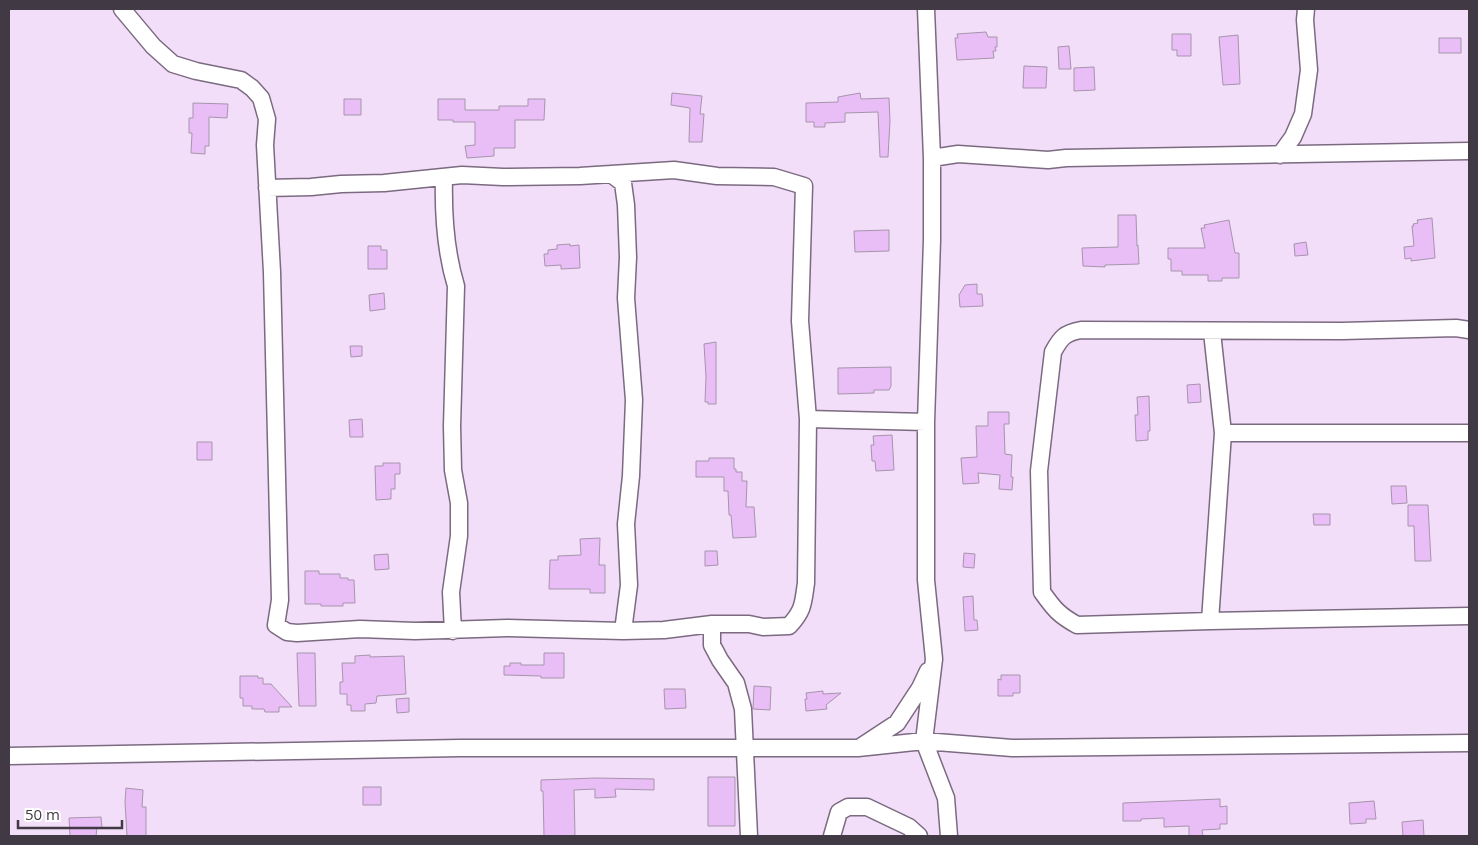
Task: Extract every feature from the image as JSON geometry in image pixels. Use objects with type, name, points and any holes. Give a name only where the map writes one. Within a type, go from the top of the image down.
[{"type":"street","points":[[122,9],[153,46],[173,64],[196,71],[241,80],[252,88],[261,98],[267,119],[265,145],[272,272],[280,591],[276,625],[287,632],[297,633],[360,628],[415,632],[507,628],[623,631],[664,630],[712,624],[789,626],[799,615],[806,582],[808,419],[800,321],[804,186],[774,177],[717,176],[674,170],[580,176],[503,177],[462,175],[384,184],[268,188]]},
{"type":"street","points":[[926,9],[932,158],[932,240],[926,422],[926,580],[934,659],[924,740],[946,798],[949,836]]},
{"type":"street","points":[[1280,155],[1293,137],[1302,114],[1309,70],[1304,20],[1306,9]]},
{"type":"street","points":[[932,158],[958,154],[1048,160],[1066,158],[1469,152]]},
{"type":"street","points":[[612,174],[623,183],[626,205],[628,257],[626,298],[634,400],[631,476],[626,524],[629,586],[623,631]]},
{"type":"street","points":[[444,177],[443,212],[446,245],[456,286],[452,426],[453,470],[459,503],[459,536],[451,592],[453,631]]},
{"type":"street","points":[[1469,330],[1456,328],[1212,332],[1081,330],[1067,334],[1060,340],[1053,352],[1039,471],[1042,592],[1062,617],[1077,625],[1469,616]]},
{"type":"street","points":[[1210,621],[1223,433],[1212,332]]},
{"type":"street","points":[[808,419],[926,422]]},
{"type":"street","points":[[1223,433],[1469,433]]},
{"type":"street","points":[[712,624],[712,645],[736,683],[743,709],[749,836]]},
{"type":"street","points":[[858,748],[897,724],[920,688],[934,659]]},
{"type":"street","points":[[9,756],[460,748],[858,748],[924,740],[1012,748],[1469,743]]},
{"type":"street","points":[[832,836],[839,812],[848,807],[867,807],[909,827],[919,836]]},
{"type":"building","points":[[986,32],[988,37],[997,37],[996,51],[993,51],[994,58],[957,60],[955,38],[958,38],[957,34]]},
{"type":"building","points":[[1172,34],[1191,34],[1191,56],[1177,56],[1177,50],[1172,50]]},
{"type":"building","points":[[1238,35],[1240,84],[1223,85],[1219,37]]},
{"type":"building","points":[[1439,38],[1461,38],[1461,53],[1439,53]]},
{"type":"building","points":[[1069,46],[1071,69],[1059,69],[1058,47]]},
{"type":"building","points":[[1024,66],[1047,67],[1046,88],[1023,88]]},
{"type":"building","points":[[1094,67],[1095,90],[1074,91],[1074,68]]},
{"type":"building","points":[[672,93],[702,96],[700,114],[704,114],[702,142],[689,142],[690,108],[671,105]]},
{"type":"building","points":[[860,93],[861,99],[889,98],[888,157],[880,157],[878,112],[845,113],[845,122],[825,123],[825,127],[814,127],[814,122],[806,122],[806,103],[838,102],[838,97]]},
{"type":"building","points":[[344,99],[361,99],[361,115],[344,115]]},
{"type":"building","points":[[438,99],[465,99],[465,110],[499,110],[499,106],[528,106],[528,99],[545,99],[544,120],[515,120],[515,148],[494,148],[494,156],[467,158],[465,146],[475,145],[475,122],[438,120]]},
{"type":"building","points":[[193,103],[228,104],[227,118],[209,117],[209,146],[205,146],[205,154],[191,153],[192,133],[189,133],[189,118],[193,118]]},
{"type":"building","points":[[1118,215],[1136,215],[1139,264],[1105,265],[1105,267],[1083,266],[1082,248],[1118,247]]},
{"type":"building","points":[[1432,218],[1435,258],[1411,261],[1411,258],[1405,259],[1404,247],[1414,246],[1413,224],[1418,223],[1417,220]]},
{"type":"building","points":[[1229,220],[1235,253],[1239,253],[1239,278],[1222,278],[1222,281],[1208,281],[1208,275],[1182,275],[1182,271],[1171,271],[1171,259],[1168,259],[1168,248],[1205,248],[1201,228],[1205,228],[1204,225]]},
{"type":"building","points":[[889,230],[889,251],[855,252],[854,231]]},
{"type":"building","points":[[1306,242],[1308,255],[1295,256],[1294,244]]},
{"type":"building","points":[[570,244],[570,246],[579,245],[580,268],[561,269],[561,265],[545,266],[544,254],[548,254],[548,250],[557,249],[557,245]]},
{"type":"building","points":[[368,246],[381,246],[381,250],[387,250],[387,269],[368,269]]},
{"type":"building","points":[[977,284],[977,294],[982,294],[983,306],[960,307],[959,295],[965,285]]},
{"type":"building","points":[[384,293],[385,309],[370,311],[369,295]]},
{"type":"building","points":[[716,342],[716,404],[708,404],[708,402],[705,402],[704,344]]},
{"type":"building","points":[[350,346],[362,346],[362,356],[351,357]]},
{"type":"building","points":[[891,367],[891,386],[889,390],[874,390],[874,393],[838,394],[838,368]]},
{"type":"building","points":[[1200,384],[1201,402],[1188,403],[1187,385]]},
{"type":"building","points":[[1149,396],[1150,431],[1148,431],[1148,440],[1136,441],[1135,415],[1138,415],[1137,397]]},
{"type":"building","points":[[988,412],[1009,412],[1009,424],[1004,424],[1005,454],[1012,455],[1012,490],[999,489],[1000,475],[978,473],[979,483],[963,484],[961,458],[977,457],[976,426],[988,426]]},
{"type":"building","points":[[362,419],[363,437],[350,437],[349,420]]},
{"type":"building","points":[[892,435],[894,470],[876,471],[875,461],[872,461],[871,445],[874,445],[873,436]]},
{"type":"building","points":[[197,442],[212,442],[212,460],[197,460]]},
{"type":"building","points":[[709,458],[734,458],[734,469],[736,469],[736,472],[742,472],[742,481],[747,481],[746,507],[754,507],[756,537],[733,538],[731,515],[729,515],[728,491],[724,491],[724,477],[696,477],[696,461],[709,461]]},
{"type":"building","points":[[383,463],[400,463],[400,474],[395,474],[395,489],[391,489],[391,499],[376,500],[375,466],[383,466]]},
{"type":"building","points":[[1391,486],[1406,486],[1407,503],[1392,504]]},
{"type":"building","points":[[1408,505],[1428,505],[1431,561],[1415,561],[1414,526],[1408,526]]},
{"type":"building","points":[[1313,514],[1330,514],[1330,525],[1314,525]]},
{"type":"building","points":[[600,538],[599,565],[605,565],[605,593],[590,593],[590,589],[549,589],[550,560],[558,560],[558,556],[581,555],[580,539]]},
{"type":"building","points":[[705,551],[717,551],[718,565],[705,566]]},
{"type":"building","points":[[964,553],[975,554],[974,568],[963,567]]},
{"type":"building","points":[[388,554],[389,569],[375,570],[374,555]]},
{"type":"building","points":[[305,571],[319,571],[319,574],[340,574],[340,578],[354,580],[355,603],[343,603],[343,606],[305,604]]},
{"type":"building","points":[[973,596],[974,620],[977,620],[978,630],[965,631],[963,597]]},
{"type":"building","points":[[297,653],[315,653],[316,706],[299,706]]},
{"type":"building","points":[[544,653],[564,653],[564,678],[504,675],[504,666],[510,666],[510,663],[544,665]]},
{"type":"building","points":[[370,655],[370,657],[404,656],[406,694],[377,696],[376,703],[365,704],[365,711],[351,711],[351,705],[347,705],[347,694],[340,694],[340,682],[343,682],[342,663],[355,663],[355,656]]},
{"type":"building","points":[[1001,675],[1020,675],[1020,693],[1013,693],[1013,696],[998,696],[998,679],[1001,680]]},
{"type":"building","points":[[240,676],[258,676],[258,678],[263,678],[263,684],[271,684],[292,707],[279,707],[279,712],[265,712],[264,709],[252,709],[252,706],[243,706],[243,698],[240,698]]},
{"type":"building","points":[[754,686],[771,687],[770,710],[753,709]]},
{"type":"building","points":[[664,689],[685,689],[686,708],[665,709]]},
{"type":"building","points":[[823,691],[823,694],[841,693],[826,705],[827,709],[806,711],[806,693]]},
{"type":"building","points":[[409,698],[409,712],[397,713],[396,699]]},
{"type":"building","points":[[708,777],[735,777],[735,826],[708,826]]},
{"type":"building","points":[[595,778],[654,779],[654,790],[615,789],[616,797],[595,798],[595,789],[574,790],[575,836],[544,836],[541,780]]},
{"type":"building","points":[[363,787],[381,787],[381,805],[363,805]]},
{"type":"building","points":[[126,788],[143,790],[142,807],[146,807],[146,836],[127,836]]},
{"type":"building","points":[[1220,799],[1220,807],[1227,806],[1227,824],[1220,824],[1220,829],[1202,830],[1203,836],[1189,836],[1189,826],[1164,827],[1164,818],[1123,821],[1123,803]]},
{"type":"building","points":[[1374,801],[1376,819],[1366,819],[1366,823],[1350,824],[1349,803]]},
{"type":"building","points":[[101,817],[102,828],[97,828],[96,836],[70,836],[69,818]]},
{"type":"building","points":[[1423,820],[1424,836],[1403,836],[1402,822]]}]
